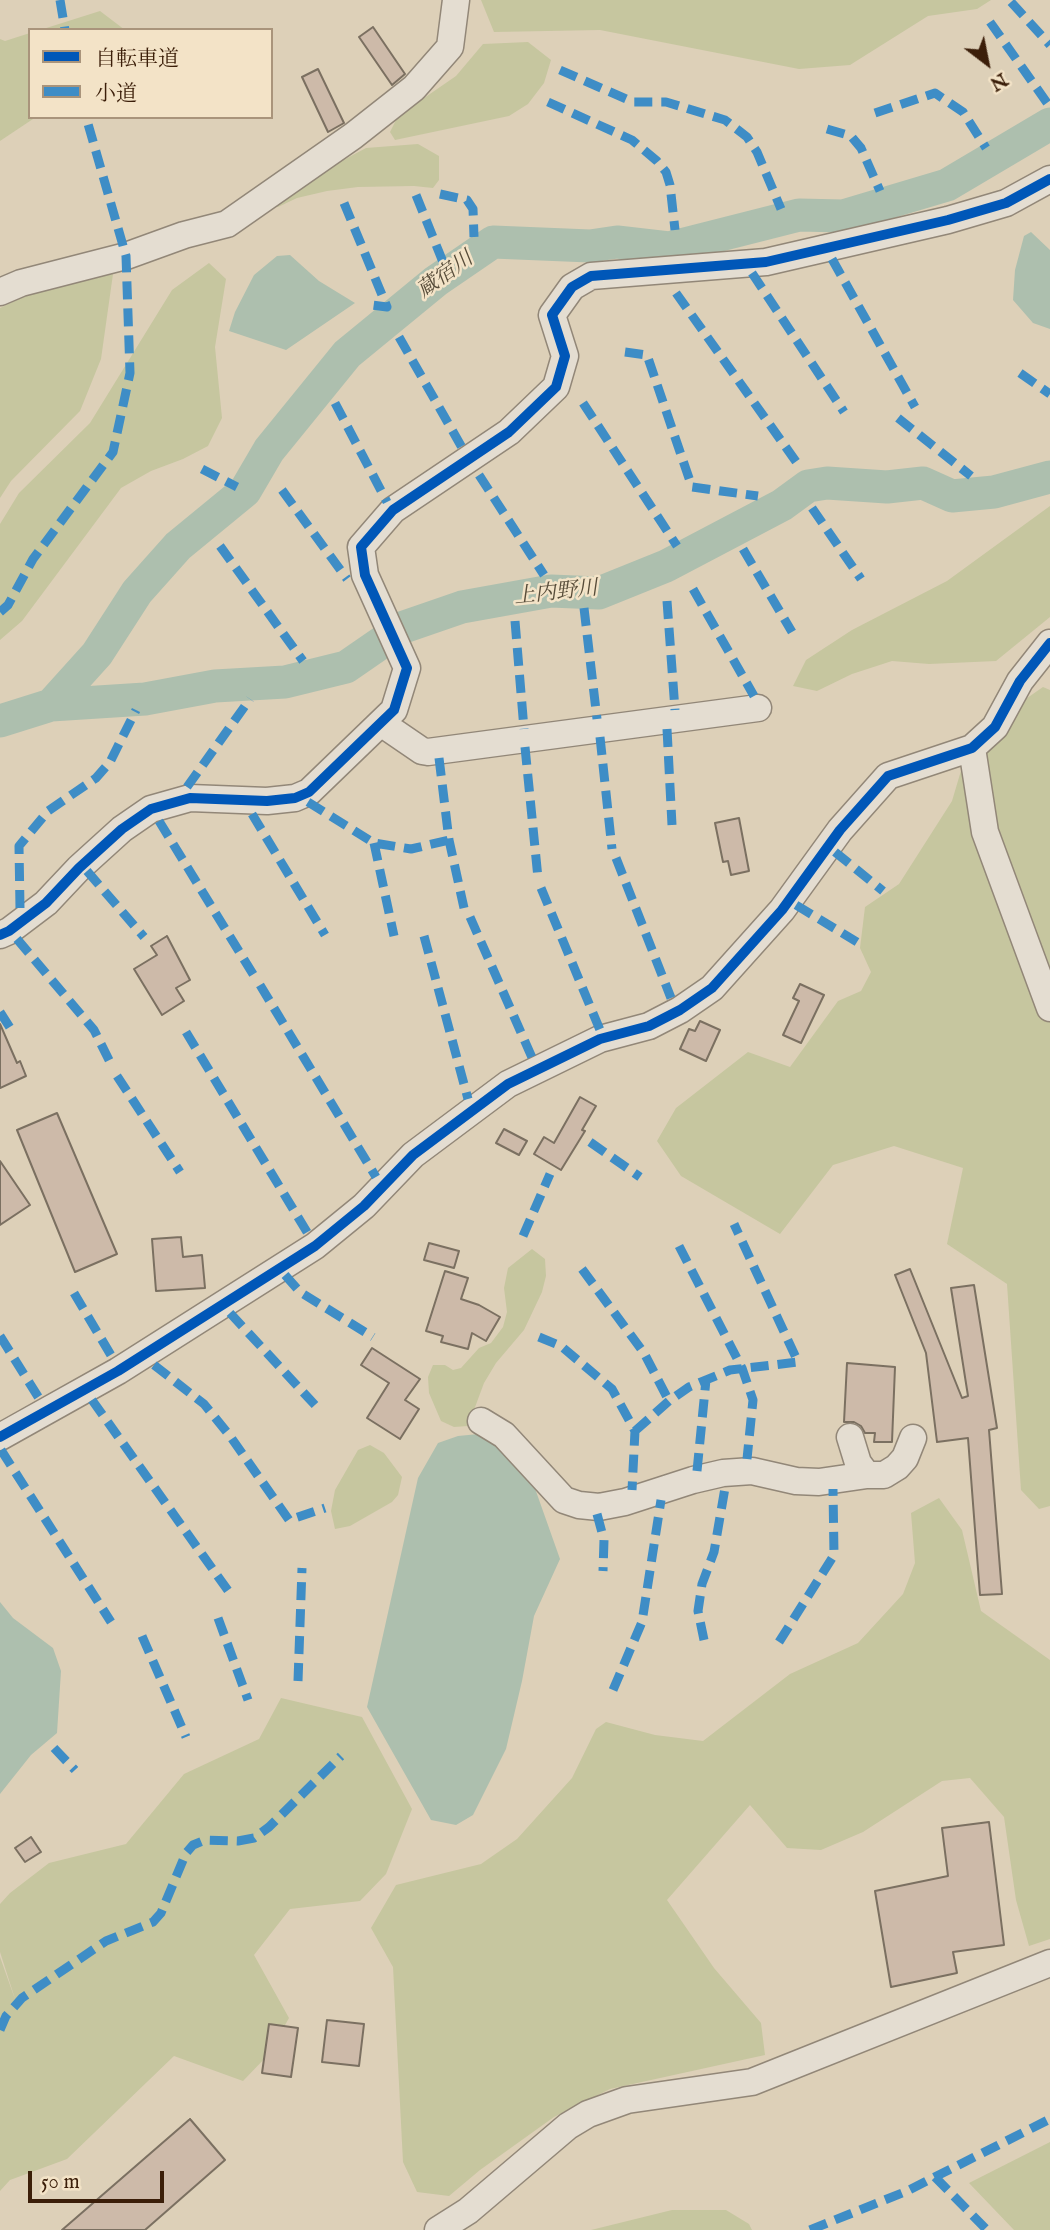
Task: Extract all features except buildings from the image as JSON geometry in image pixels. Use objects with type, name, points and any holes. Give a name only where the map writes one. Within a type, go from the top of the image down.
[{"type":"street","points":[[0,292],[21,283],[126,256],[184,235],[227,224],[353,136],[414,88],[450,47],[456,0]]},
{"type":"street","points":[[0,935],[46,903],[122,829],[151,809],[190,798],[267,801],[295,798],[309,792],[394,710],[407,668],[365,575],[361,547],[393,510],[509,432],[556,387],[565,356],[552,315],[572,288],[591,276],[766,262],[948,220],[1006,203],[1050,179]]},
{"type":"street","points":[[0,1437],[118,1371],[316,1246],[364,1206],[413,1155],[508,1084],[600,1039],[649,1026],[680,1010],[712,988],[782,910],[841,830],[888,776],[972,748],[995,727],[1020,681],[1050,643]]},
{"type":"street","points":[[381,723],[422,751],[428,752],[758,708]]},
{"type":"street","points":[[972,748],[985,832],[1050,1009]]},
{"type":"street","points":[[481,1421],[504,1434],[564,1500],[599,1507],[723,1473],[752,1471],[796,1481],[819,1482],[884,1475],[905,1458],[913,1438]]},
{"type":"street","points":[[850,1437],[858,1463],[867,1475]]},
{"type":"street","points":[[438,2230],[468,2211],[568,2126],[588,2114],[627,2099],[752,2082],[1050,1963]]},
{"type":"green space","points":[[481,0],[991,0],[977,9],[928,16],[850,65],[799,69],[600,30],[494,32]]},
{"type":"green space","points":[[100,11],[122,28],[46,28]]},
{"type":"green space","points":[[28,34],[28,119],[33,119],[0,141],[0,39],[5,41]]},
{"type":"green space","points":[[528,42],[551,60],[544,83],[528,104],[509,116],[395,140],[390,132],[398,116],[456,76],[483,44]]},
{"type":"green space","points":[[418,144],[439,156],[439,180],[433,188],[358,187],[297,198],[278,207],[268,205],[306,180],[366,148]]},
{"type":"green space","points":[[209,263],[226,279],[215,347],[222,418],[208,446],[151,471],[121,488],[22,621],[0,640],[0,524],[19,493],[90,423],[172,290]]},
{"type":"green space","points":[[113,274],[101,359],[80,411],[11,481],[0,498],[0,308],[32,293]]},
{"type":"green space","points":[[1050,506],[1050,617],[996,661],[929,664],[892,661],[852,674],[817,691],[793,686],[806,660],[852,630],[947,581]]},
{"type":"green space","points":[[1043,687],[1050,690],[1050,1506],[1039,1509],[1021,1490],[1007,1284],[947,1244],[963,1168],[894,1146],[833,1165],[780,1234],[681,1176],[657,1141],[676,1108],[748,1052],[790,1067],[838,1001],[861,991],[871,972],[860,948],[865,907],[899,884],[952,801],[971,737]]},
{"type":"green space","points":[[532,1249],[545,1259],[546,1276],[542,1292],[524,1330],[496,1363],[484,1383],[468,1426],[454,1427],[441,1421],[429,1393],[428,1377],[433,1365],[445,1365],[453,1370],[461,1368],[479,1348],[491,1343],[503,1327],[507,1312],[504,1288],[508,1268]]},
{"type":"green space","points":[[370,1445],[384,1453],[402,1477],[398,1495],[392,1502],[350,1526],[335,1529],[331,1511],[335,1490],[358,1450]]},
{"type":"green space","points":[[939,1498],[962,1530],[981,1611],[1050,1660],[1050,1939],[1029,1946],[1016,1900],[1004,1817],[970,1778],[942,1781],[863,1832],[821,1850],[787,1848],[750,1805],[667,1900],[714,1968],[761,2023],[765,2055],[610,2089],[554,2117],[480,2170],[449,2196],[417,2192],[403,2162],[393,1967],[371,1928],[396,1885],[481,1864],[517,1839],[572,1778],[596,1729],[606,1722],[655,1735],[703,1741],[790,1674],[858,1643],[903,1594],[915,1563],[911,1513]]},
{"type":"green space","points":[[281,1698],[362,1717],[412,1809],[386,1874],[360,1901],[290,1909],[254,1955],[289,2018],[268,2055],[243,2081],[174,2056],[67,2159],[10,2180],[0,2191],[0,1957],[16,2002],[0,1952],[0,1904],[49,1863],[126,1844],[184,1774],[259,1739]]},
{"type":"green space","points":[[1050,2142],[1050,2230],[1014,2230],[969,2183]]},
{"type":"green space","points":[[672,2210],[726,2210],[749,2224],[752,2230],[591,2230]]},
{"type":"shaded area","points":[[1031,232],[1050,250],[1050,329],[1033,323],[1013,300],[1015,270],[1024,236]]},
{"type":"shaded area","points":[[290,255],[319,281],[355,303],[286,350],[229,331],[235,312],[254,275],[277,256]]},
{"type":"shaded area","points":[[489,1433],[532,1480],[560,1559],[534,1616],[506,1749],[473,1815],[456,1825],[431,1820],[367,1707],[418,1478],[438,1443],[458,1436]]},
{"type":"shaded area","points":[[0,1602],[13,1618],[53,1648],[61,1671],[57,1733],[31,1755],[0,1794]]},
{"type":"waterway","name":"蔵宿川","points":[[0,721],[51,705],[97,654],[137,592],[178,546],[245,491],[269,450],[347,354],[436,281],[493,242],[590,246],[617,242],[669,248],[799,215],[843,216],[947,185],[1050,124]]},
{"type":"waterway","name":"上内野川","points":[[51,705],[145,699],[215,686],[285,682],[346,667],[404,627],[462,607],[551,591],[599,593],[666,566],[782,505],[808,486],[827,483],[887,487],[923,483],[952,496],[994,492],[1050,477]]},
{"type":"marked path","points":[[60,0],[65,28]]},
{"type":"marked path","points":[[1011,2],[1050,45]]},
{"type":"marked path","points":[[990,22],[1050,107]]},
{"type":"marked path","points":[[560,70],[633,102],[666,102],[725,120],[747,137],[757,152],[781,209]]},
{"type":"marked path","points":[[875,113],[935,93],[963,112],[986,148]]},
{"type":"marked path","points":[[548,102],[632,140],[657,161],[666,172],[670,185],[675,230]]},
{"type":"marked path","points":[[0,612],[8,605],[33,559],[113,452],[130,373],[126,256],[87,119]]},
{"type":"marked path","points":[[827,129],[851,136],[861,148],[880,191]]},
{"type":"marked path","points":[[440,194],[467,200],[473,209],[474,237]]},
{"type":"marked path","points":[[416,195],[443,262]]},
{"type":"marked path","points":[[344,203],[387,307],[365,304]]},
{"type":"marked path","points":[[832,259],[915,407]]},
{"type":"marked path","points":[[752,273],[844,412]]},
{"type":"marked path","points":[[676,293],[797,463]]},
{"type":"marked path","points":[[399,337],[464,451]]},
{"type":"marked path","points":[[625,352],[647,355],[692,487],[758,496]]},
{"type":"marked path","points":[[1020,373],[1050,394]]},
{"type":"marked path","points":[[335,403],[387,502]]},
{"type":"marked path","points":[[583,403],[677,546]]},
{"type":"marked path","points":[[898,418],[971,476]]},
{"type":"marked path","points":[[202,469],[237,487]]},
{"type":"marked path","points":[[479,475],[544,575]]},
{"type":"marked path","points":[[282,490],[347,579]]},
{"type":"marked path","points":[[812,508],[861,579]]},
{"type":"marked path","points":[[220,546],[303,661]]},
{"type":"marked path","points":[[743,549],[792,632]]},
{"type":"marked path","points":[[693,589],[754,696]]},
{"type":"marked path","points":[[667,601],[675,710]]},
{"type":"marked path","points":[[584,608],[597,719]]},
{"type":"marked path","points":[[515,621],[524,729]]},
{"type":"marked path","points":[[187,787],[250,699]]},
{"type":"marked path","points":[[20,908],[19,846],[48,811],[96,778],[110,762],[136,710]]},
{"type":"marked path","points":[[667,729],[672,825]]},
{"type":"marked path","points":[[600,737],[612,849]]},
{"type":"marked path","points":[[525,747],[538,878]]},
{"type":"marked path","points":[[439,758],[449,840],[464,908]]},
{"type":"marked path","points":[[308,802],[374,843],[411,849],[449,840]]},
{"type":"marked path","points":[[252,814],[325,935]]},
{"type":"marked path","points":[[159,821],[256,979]]},
{"type":"marked path","points":[[374,843],[394,936]]},
{"type":"marked path","points":[[835,852],[883,891]]},
{"type":"marked path","points":[[616,858],[671,998]]},
{"type":"marked path","points":[[87,871],[144,937]]},
{"type":"marked path","points":[[541,888],[600,1030]]},
{"type":"marked path","points":[[796,905],[857,942]]},
{"type":"marked path","points":[[470,917],[534,1062]]},
{"type":"marked path","points":[[424,936],[468,1099]]},
{"type":"marked path","points":[[17,939],[94,1030],[112,1066]]},
{"type":"marked path","points":[[260,985],[376,1177]]},
{"type":"marked path","points":[[0,1012],[14,1034]]},
{"type":"marked path","points":[[186,1032],[310,1237]]},
{"type":"marked path","points":[[117,1076],[180,1172]]},
{"type":"marked path","points":[[590,1142],[640,1177]]},
{"type":"marked path","points":[[523,1236],[550,1174]]},
{"type":"marked path","points":[[635,1431],[689,1387],[730,1370],[798,1362],[734,1224]]},
{"type":"marked path","points":[[679,1246],[742,1368],[753,1400],[747,1459]]},
{"type":"marked path","points":[[582,1269],[644,1353],[669,1401]]},
{"type":"marked path","points":[[285,1275],[300,1292],[373,1337]]},
{"type":"marked path","points":[[74,1293],[115,1362]]},
{"type":"marked path","points":[[230,1313],[315,1405]]},
{"type":"marked path","points":[[0,1336],[42,1403]]},
{"type":"marked path","points":[[539,1337],[561,1346],[612,1389],[635,1431],[632,1490]]},
{"type":"marked path","points":[[154,1365],[204,1404],[289,1520],[325,1508]]},
{"type":"marked path","points":[[697,1471],[706,1380]]},
{"type":"marked path","points":[[92,1400],[229,1592]]},
{"type":"marked path","points":[[1,1450],[111,1622]]},
{"type":"marked path","points":[[704,1640],[698,1611],[702,1584],[714,1552],[726,1482]]},
{"type":"marked path","points":[[779,1642],[834,1555],[833,1489]]},
{"type":"marked path","points":[[613,1690],[642,1622],[661,1500]]},
{"type":"marked path","points":[[597,1514],[604,1540],[603,1571]]},
{"type":"marked path","points":[[298,1681],[302,1568]]},
{"type":"marked path","points":[[218,1618],[248,1700]]},
{"type":"marked path","points":[[142,1636],[186,1737]]},
{"type":"marked path","points":[[54,1748],[75,1770]]},
{"type":"marked path","points":[[0,2030],[6,2016],[22,1998],[106,1941],[153,1922],[161,1913],[186,1853],[193,1845],[205,1840],[238,1841],[254,1838],[269,1827],[341,1756]]},
{"type":"marked path","points":[[810,2230],[907,2191],[1050,2119]]},
{"type":"marked path","points":[[935,2177],[987,2230]]},
{"type":"cycle path","points":[[0,935],[46,903],[122,829],[151,809],[190,798],[267,801],[295,798],[309,792],[394,710],[407,668],[365,575],[361,547],[393,510],[509,432],[556,387],[565,356],[552,315],[572,287],[591,276],[766,262],[948,220],[1006,203],[1050,179]]},
{"type":"cycle path","points":[[0,1437],[118,1371],[315,1246],[364,1206],[413,1155],[508,1084],[600,1039],[649,1026],[680,1010],[712,988],[782,910],[840,830],[888,776],[972,748],[995,727],[1020,681],[1050,643]]}]
